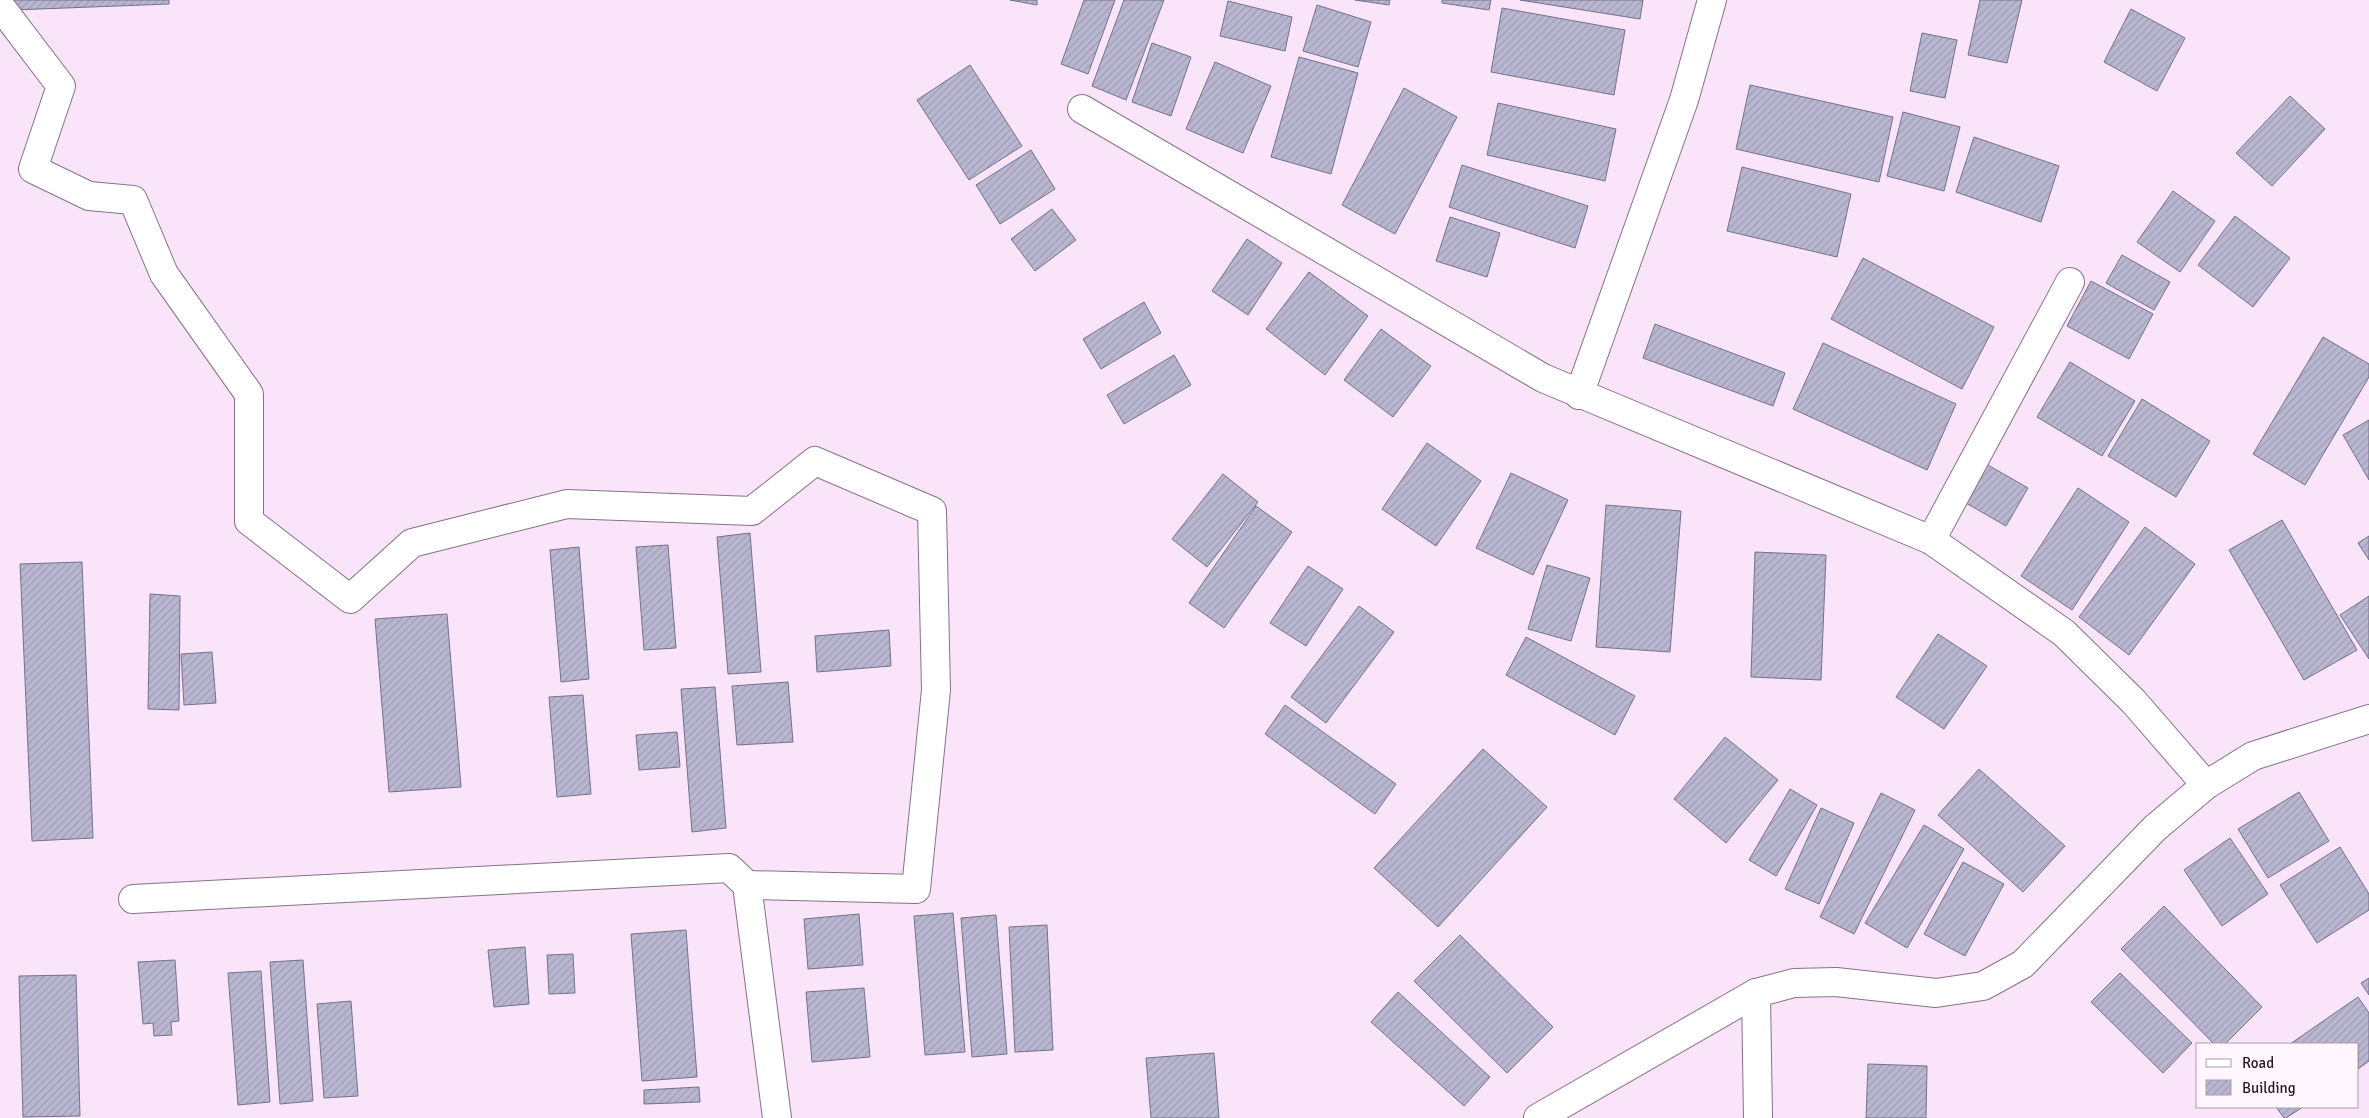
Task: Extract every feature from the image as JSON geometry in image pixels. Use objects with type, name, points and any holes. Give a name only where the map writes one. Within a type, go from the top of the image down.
[{"type":"street","points":[[1579,395],[1684,100],[1712,0]]},
{"type":"street","points":[[0,6],[61,86],[33,169],[88,196],[133,200],[164,274],[249,394],[249,521],[350,599],[412,543],[568,504],[752,511],[814,461],[932,511],[936,690],[916,889],[747,885]]},
{"type":"street","points":[[1082,109],[1543,378],[1579,395],[1931,540],[2064,633],[2134,702],[2206,786]]},
{"type":"street","points":[[1931,540],[2070,282]]},
{"type":"street","points":[[1538,1118],[1756,993],[1794,983],[1836,982],[1936,993],[1983,986],[2023,964],[2155,828],[2206,786],[2253,756],[2369,719]]},
{"type":"street","points":[[133,899],[730,868],[747,885],[777,1118]]},
{"type":"street","points":[[1756,993],[1758,1118]]},
{"type":"building","points":[[13,0],[169,0],[169,4],[13,10]]},
{"type":"building","points":[[1010,0],[1037,0],[1037,5]]},
{"type":"building","points":[[1084,0],[1115,0],[1088,74],[1061,64]]},
{"type":"building","points":[[1124,0],[1164,0],[1126,100],[1092,86]]},
{"type":"building","points":[[1355,0],[1390,0],[1389,5]]},
{"type":"building","points":[[1442,0],[1491,0],[1489,10],[1442,3]]},
{"type":"building","points":[[1520,0],[1643,0],[1640,19]]},
{"type":"building","points":[[1980,0],[2022,0],[2007,63],[1968,55]]},
{"type":"building","points":[[1228,1],[1292,17],[1285,51],[1220,36]]},
{"type":"building","points":[[1317,5],[1371,22],[1358,67],[1303,51]]},
{"type":"building","points":[[1502,8],[1625,30],[1614,95],[1491,72]]},
{"type":"building","points":[[2131,9],[2185,38],[2157,91],[2104,62]]},
{"type":"building","points":[[1922,33],[1957,40],[1945,98],[1910,91]]},
{"type":"building","points":[[1152,43],[1191,57],[1171,116],[1132,102]]},
{"type":"building","points":[[1299,57],[1358,73],[1331,174],[1271,157]]},
{"type":"building","points":[[1215,62],[1271,86],[1243,153],[1186,129]]},
{"type":"building","points":[[970,65],[1022,146],[969,180],[917,100]]},
{"type":"building","points":[[1750,85],[1893,117],[1879,182],[1736,149]]},
{"type":"building","points":[[1404,88],[1457,117],[1395,234],[1342,205]]},
{"type":"building","points":[[2290,96],[2325,129],[2272,186],[2236,153]]},
{"type":"building","points":[[1498,103],[1616,129],[1605,181],[1487,155]]},
{"type":"building","points":[[1903,112],[1960,127],[1944,191],[1887,176]]},
{"type":"building","points":[[1974,137],[2059,166],[2041,222],[1956,192]]},
{"type":"building","points":[[1031,150],[1055,189],[1000,224],[976,185]]},
{"type":"building","points":[[1462,165],[1588,206],[1575,248],[1449,207]]},
{"type":"building","points":[[1742,167],[1851,194],[1837,257],[1727,231]]},
{"type":"building","points":[[2173,191],[2215,221],[2180,272],[2137,242]]},
{"type":"building","points":[[1052,209],[1076,240],[1035,271],[1011,239]]},
{"type":"building","points":[[2235,216],[2290,258],[2253,307],[2198,265]]},
{"type":"building","points":[[1450,217],[1500,233],[1487,277],[1436,261]]},
{"type":"building","points":[[1247,239],[1282,263],[1248,315],[1212,291]]},
{"type":"building","points":[[2122,255],[2170,282],[2154,310],[2106,283]]},
{"type":"building","points":[[1863,258],[1994,327],[1962,389],[1831,319]]},
{"type":"building","points":[[1309,272],[1368,316],[1325,375],[1266,329]]},
{"type":"building","points":[[2091,281],[2153,314],[2129,359],[2067,326]]},
{"type":"building","points":[[1144,302],[1161,333],[1101,369],[1083,339]]},
{"type":"building","points":[[1655,324],[1785,373],[1773,406],[1643,358]]},
{"type":"building","points":[[1381,329],[1431,366],[1393,417],[1344,380]]},
{"type":"building","points":[[2323,337],[2369,364],[2369,377],[2305,485],[2253,454]]},
{"type":"building","points":[[1823,343],[1956,404],[1927,470],[1793,409]]},
{"type":"building","points":[[1174,355],[1191,385],[1124,424],[1107,395]]},
{"type":"building","points":[[2070,362],[2135,401],[2102,456],[2037,417]]},
{"type":"building","points":[[2142,399],[2210,441],[2176,497],[2108,456]]},
{"type":"building","points":[[2369,420],[2369,480],[2343,435]]},
{"type":"building","points":[[1427,443],[1481,481],[1436,546],[1382,509]]},
{"type":"building","points":[[1981,461],[2028,488],[2006,526],[1959,499]]},
{"type":"building","points":[[1511,473],[1568,500],[1533,575],[1476,548]]},
{"type":"building","points":[[1223,474],[1258,502],[1207,567],[1172,539]]},
{"type":"building","points":[[2078,488],[2129,522],[2072,610],[2021,576]]},
{"type":"building","points":[[1606,505],[1681,511],[1670,652],[1596,647]]},
{"type":"building","points":[[1256,506],[1292,532],[1224,628],[1189,603]]},
{"type":"building","points":[[2282,520],[2357,650],[2304,680],[2229,550]]},
{"type":"building","points":[[2145,527],[2195,564],[2129,655],[2079,617]]},
{"type":"building","points":[[750,533],[761,672],[728,674],[717,537]]},
{"type":"building","points":[[2369,536],[2369,560],[2358,543]]},
{"type":"building","points":[[668,545],[676,648],[644,650],[636,547]]},
{"type":"building","points":[[579,547],[589,679],[561,682],[550,550]]},
{"type":"building","points":[[1755,552],[1826,555],[1821,680],[1751,677]]},
{"type":"building","points":[[82,562],[93,838],[32,841],[20,564]]},
{"type":"building","points":[[1547,565],[1590,578],[1571,641],[1528,629]]},
{"type":"building","points":[[1308,566],[1343,589],[1306,646],[1270,623]]},
{"type":"building","points":[[150,594],[180,596],[179,710],[148,709]]},
{"type":"building","points":[[2369,596],[2369,659],[2340,615]]},
{"type":"building","points":[[1359,606],[1394,632],[1326,723],[1291,697]]},
{"type":"building","points":[[447,614],[461,787],[389,792],[375,619]]},
{"type":"building","points":[[889,630],[891,666],[817,672],[815,636]]},
{"type":"building","points":[[1938,634],[1987,666],[1944,729],[1896,697]]},
{"type":"building","points":[[1526,637],[1635,696],[1615,735],[1506,675]]},
{"type":"building","points":[[212,652],[216,703],[184,705],[181,654]]},
{"type":"building","points":[[788,682],[793,742],[737,745],[732,686]]},
{"type":"building","points":[[715,687],[726,828],[692,832],[681,689]]},
{"type":"building","points":[[583,695],[591,794],[557,797],[549,697]]},
{"type":"building","points":[[1285,705],[1396,784],[1375,814],[1265,734]]},
{"type":"building","points":[[677,732],[680,767],[639,770],[636,735]]},
{"type":"building","points":[[1725,737],[1778,780],[1726,843],[1674,799]]},
{"type":"building","points":[[1483,749],[1547,807],[1438,927],[1374,868]]},
{"type":"building","points":[[1979,769],[2065,846],[2023,892],[1938,815]]},
{"type":"building","points":[[1790,789],[1817,805],[1776,876],[1749,860]]},
{"type":"building","points":[[2299,792],[2329,841],[2268,878],[2238,829]]},
{"type":"building","points":[[1881,793],[1915,810],[1854,934],[1820,917]]},
{"type":"building","points":[[1821,808],[1854,823],[1819,904],[1785,889]]},
{"type":"building","points":[[1924,825],[1964,849],[1907,948],[1865,923]]},
{"type":"building","points":[[2230,838],[2268,894],[2222,926],[2184,870]]},
{"type":"building","points":[[2340,847],[2369,894],[2369,910],[2317,943],[2280,885]]},
{"type":"building","points":[[1963,862],[2004,884],[1965,956],[1924,934]]},
{"type":"building","points":[[2164,906],[2262,1007],[2226,1043],[2213,1043],[2121,949]]},
{"type":"building","points":[[953,913],[965,1052],[925,1055],[914,916]]},
{"type":"building","points":[[859,914],[863,965],[808,969],[804,919]]},
{"type":"building","points":[[996,915],[1007,1054],[972,1057],[961,918]]},
{"type":"building","points":[[1047,925],[1053,1050],[1015,1052],[1009,927]]},
{"type":"building","points":[[686,930],[697,1077],[642,1081],[631,934]]},
{"type":"building","points":[[1460,935],[1553,1027],[1507,1073],[1414,981]]},
{"type":"building","points":[[525,947],[529,1004],[494,1007],[488,950]]},
{"type":"building","points":[[573,954],[575,993],[549,994],[547,955]]},
{"type":"building","points":[[175,960],[179,1021],[171,1022],[172,1035],[154,1036],[153,1023],[143,1024],[138,962]]},
{"type":"building","points":[[303,960],[313,1101],[280,1104],[270,962]]},
{"type":"building","points":[[261,971],[270,1102],[238,1105],[228,973]]},
{"type":"building","points":[[2120,973],[2192,1043],[2163,1073],[2091,1002]]},
{"type":"building","points":[[76,975],[80,1116],[23,1117],[19,976]]},
{"type":"building","points":[[2369,978],[2369,995],[2361,983]]},
{"type":"building","points":[[864,988],[870,1057],[812,1062],[806,992]]},
{"type":"building","points":[[1398,992],[1490,1077],[1464,1106],[1371,1022]]},
{"type":"building","points":[[2358,997],[2369,1013],[2369,1061],[2359,1068],[2359,1043],[2291,1043]]},
{"type":"building","points":[[351,1001],[358,1096],[324,1098],[317,1004]]},
{"type":"building","points":[[1214,1053],[1219,1118],[1151,1118],[1146,1058]]},
{"type":"building","points":[[1868,1064],[1927,1066],[1926,1118],[1866,1118]]},
{"type":"building","points":[[699,1087],[700,1102],[644,1104],[644,1090]]},
{"type":"building","points":[[2277,1108],[2301,1108],[2286,1118]]}]
